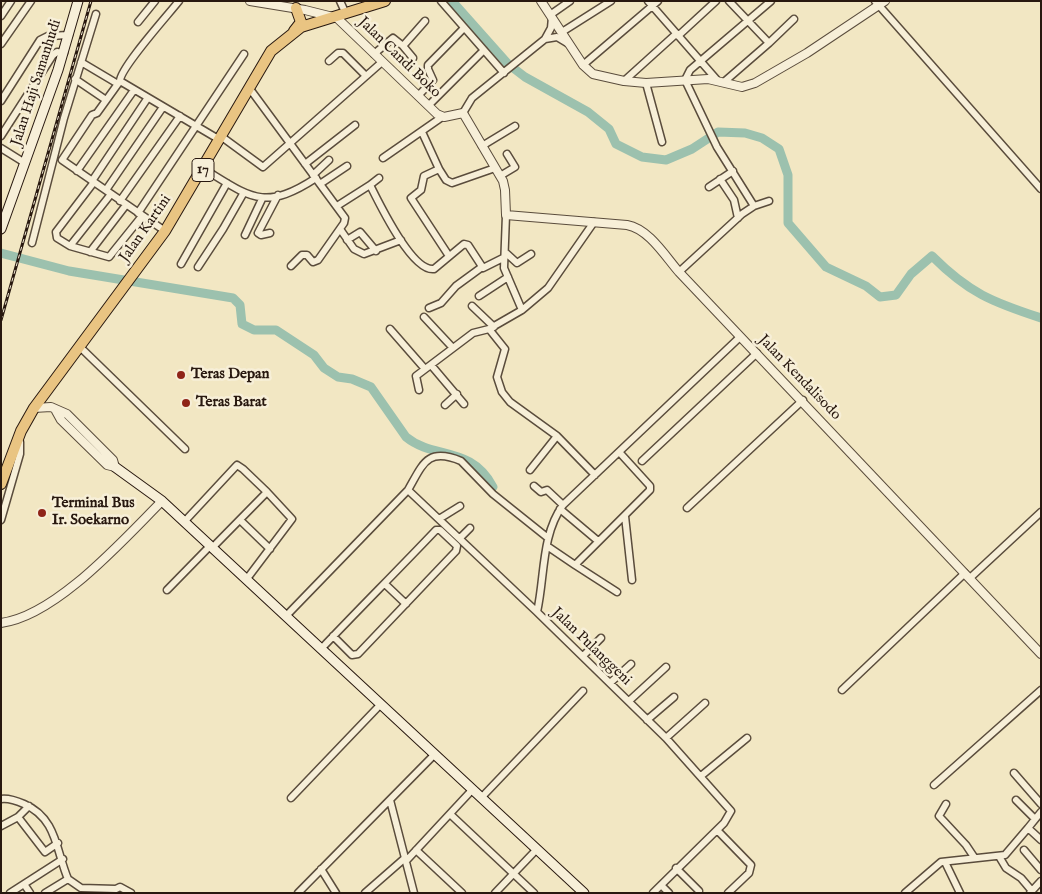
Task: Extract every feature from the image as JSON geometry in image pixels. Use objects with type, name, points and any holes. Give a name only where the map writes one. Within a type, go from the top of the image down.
[{"type":"highway","name":"17","points":[[342,16],[385,1]]},
{"type":"highway","points":[[292,33],[301,22],[296,8]]},
{"type":"highway","name":"Jalan Kartini","points":[[1,484],[21,431],[34,408],[166,231],[204,169],[269,54],[301,27],[342,16]]},
{"type":"main road","name":"Jalan Haji Samanhudi","points":[[1,229],[64,53],[78,1]]},
{"type":"main road","points":[[116,467],[162,501],[584,893]]},
{"type":"street","points":[[1,16],[11,1]]},
{"type":"street","points":[[1,44],[31,1]]},
{"type":"street","points":[[138,22],[156,1]]},
{"type":"street","points":[[62,160],[92,115],[97,113],[119,83],[120,76],[179,1]]},
{"type":"street","points":[[250,1],[342,16],[340,1]]},
{"type":"street","points":[[441,1],[484,50],[506,71]]},
{"type":"street","points":[[541,1],[583,65],[601,77],[646,83],[685,80],[720,81],[742,87],[755,83],[880,5],[1041,189]]},
{"type":"street","points":[[551,16],[570,1]]},
{"type":"street","points":[[562,32],[610,1]]},
{"type":"street","points":[[583,65],[650,4],[658,1]]},
{"type":"street","points":[[624,81],[716,1]]},
{"type":"street","points":[[729,1],[768,42]]},
{"type":"street","points":[[754,206],[708,131],[685,80],[687,73],[700,61],[771,1]]},
{"type":"street","points":[[650,4],[720,81]]},
{"type":"street","points":[[32,243],[54,155],[96,14]]},
{"type":"street","name":"Jalan Candi Boko","points":[[342,16],[374,54],[442,117],[463,113]]},
{"type":"street","points":[[522,310],[508,277],[504,255],[505,190],[500,176],[463,113],[468,103],[545,39],[551,28],[551,16]]},
{"type":"street","points":[[720,81],[794,19]]},
{"type":"street","points":[[403,46],[425,21]]},
{"type":"street","points":[[418,96],[433,80],[428,65],[464,28]]},
{"type":"street","points":[[1,101],[40,40],[48,36],[69,35]]},
{"type":"street","points":[[545,39],[558,37],[570,46]]},
{"type":"street","points":[[374,54],[393,38],[413,58]]},
{"type":"street","points":[[429,106],[484,50]]},
{"type":"street","points":[[1,136],[53,55],[57,52],[64,53]]},
{"type":"street","points":[[329,61],[338,53],[344,53],[366,76]]},
{"type":"street","points":[[147,99],[93,182],[55,234],[59,240],[70,246],[110,257],[140,215],[244,54]]},
{"type":"street","points":[[81,62],[221,138],[262,168],[382,62]]},
{"type":"street","points":[[75,80],[106,100]]},
{"type":"street","points":[[646,83],[662,142]]},
{"type":"street","points":[[250,88],[345,218],[340,229],[318,260],[313,262],[307,255],[302,255],[291,266]]},
{"type":"street","points":[[77,171],[134,90]]},
{"type":"street","points":[[70,246],[108,192],[163,107]]},
{"type":"street","points":[[120,201],[180,116]]},
{"type":"street","points":[[387,155],[442,117]]},
{"type":"street","points":[[305,164],[355,125]]},
{"type":"street","points":[[482,146],[515,126]]},
{"type":"street","points":[[422,132],[446,180],[452,182],[495,168]]},
{"type":"street","points":[[1,148],[25,163]]},
{"type":"street","points":[[500,176],[515,167],[507,154]]},
{"type":"street","points":[[54,155],[166,231]]},
{"type":"street","points":[[316,179],[330,160]]},
{"type":"street","points":[[204,169],[243,194],[262,198],[278,195],[347,166]]},
{"type":"street","points":[[439,169],[422,181],[420,191],[410,198],[449,256]]},
{"type":"street","points":[[709,187],[733,171]]},
{"type":"street","points":[[337,206],[379,178]]},
{"type":"street","points":[[720,179],[734,200],[738,218]]},
{"type":"street","points":[[182,264],[227,183]]},
{"type":"street","points":[[370,185],[401,240],[422,266],[434,269],[467,244],[482,266]]},
{"type":"street","points":[[198,267],[243,194]]},
{"type":"street","points":[[270,233],[262,235],[258,233],[278,195]]},
{"type":"street","points":[[245,235],[262,198]]},
{"type":"street","points":[[679,272],[738,218],[754,206],[770,201]]},
{"type":"street","points":[[90,252],[126,205]]},
{"type":"street","name":"Jalan Kendalisodo","points":[[506,215],[627,225],[640,230],[740,337],[803,400],[1041,654]]},
{"type":"street","points":[[419,390],[416,376],[452,347],[473,333],[492,328],[522,310],[548,288],[594,222]]},
{"type":"street","points":[[340,229],[347,240],[359,252],[367,254],[401,240]]},
{"type":"street","points":[[347,240],[360,232],[376,251]]},
{"type":"street","points":[[504,255],[517,263],[531,254]]},
{"type":"street","points":[[429,308],[441,303],[456,286],[482,266],[484,268],[504,255]]},
{"type":"street","points":[[480,296],[508,277]]},
{"type":"street","points":[[472,306],[492,328],[505,349],[497,377],[502,392],[517,407],[557,436],[595,475]]},
{"type":"street","points":[[424,317],[452,347]]},
{"type":"street","points":[[390,329],[457,394],[464,404]]},
{"type":"street","name":"Jalan Pulanggeni","points":[[653,893],[676,868],[717,830],[730,815],[731,811],[701,776],[630,701],[537,612],[548,543],[561,507],[740,337]]},
{"type":"street","points":[[79,346],[185,449]]},
{"type":"street","points":[[642,462],[756,353]]},
{"type":"street","points":[[47,389],[53,409]]},
{"type":"street","points":[[445,405],[457,394]]},
{"type":"street","points":[[687,508],[803,400]]},
{"type":"street","points":[[34,408],[53,409],[64,417],[107,465],[116,467]]},
{"type":"street","points":[[1,520],[20,454],[21,431]]},
{"type":"street","points":[[530,470],[557,436]]},
{"type":"street","points":[[577,563],[651,488],[620,453]]},
{"type":"street","points":[[286,616],[408,490],[426,460],[434,456],[461,461],[493,494],[548,543],[617,592]]},
{"type":"street","points":[[184,522],[237,465],[240,466],[292,519],[246,580]]},
{"type":"street","points":[[534,486],[540,492],[547,490],[561,507],[598,542]]},
{"type":"street","points":[[408,490],[537,612]]},
{"type":"street","points":[[167,590],[267,492]]},
{"type":"street","points":[[1,623],[18,621],[88,575],[162,501]]},
{"type":"street","points":[[439,519],[460,506]]},
{"type":"street","points":[[842,690],[971,579],[1041,512]]},
{"type":"street","points":[[624,516],[632,580]]},
{"type":"street","points":[[240,520],[270,549]]},
{"type":"street","points":[[460,538],[470,528]]},
{"type":"street","points":[[321,649],[333,636],[385,584],[436,530],[442,531],[458,548],[356,656],[333,636]]},
{"type":"street","points":[[385,584],[406,604]]},
{"type":"street","points":[[583,656],[601,638]]},
{"type":"street","points":[[610,683],[631,664]]},
{"type":"street","points":[[630,701],[666,667]]},
{"type":"street","points":[[934,785],[1041,690]]},
{"type":"street","points":[[481,798],[583,691]]},
{"type":"street","points":[[647,720],[674,697]]},
{"type":"street","points":[[666,738],[705,702]]},
{"type":"street","points":[[290,798],[380,705]]},
{"type":"street","points":[[701,776],[747,738]]},
{"type":"street","points":[[298,893],[434,755]]},
{"type":"street","points":[[1014,774],[1041,804]]},
{"type":"street","points":[[365,893],[416,850],[472,790]]},
{"type":"street","points":[[2,797],[37,810],[49,825],[58,843],[68,879],[81,888],[122,888],[131,893]]},
{"type":"street","points":[[390,800],[414,893]]},
{"type":"street","points":[[1016,800],[1035,819]]},
{"type":"street","points":[[946,804],[939,816],[966,844],[974,858]]},
{"type":"street","points":[[1,826],[18,817],[29,806]]},
{"type":"street","points":[[905,893],[937,864],[974,858],[1000,858],[1008,853],[1041,812]]},
{"type":"street","points":[[450,814],[534,893]]},
{"type":"street","points":[[18,817],[45,852],[58,843]]},
{"type":"street","points":[[1028,828],[1041,840]]},
{"type":"street","points":[[717,830],[751,865],[749,873],[728,893]]},
{"type":"street","points":[[416,850],[462,893]]},
{"type":"street","points":[[494,893],[537,850]]},
{"type":"street","points":[[1024,850],[1041,870]]},
{"type":"street","points":[[1000,858],[1006,868],[1022,878],[1031,892],[1041,880]]},
{"type":"street","points":[[10,893],[63,859]]},
{"type":"street","points":[[944,862],[960,893]]},
{"type":"street","points":[[676,868],[699,891]]},
{"type":"street","points":[[321,869],[336,893]]},
{"type":"street","points":[[45,893],[68,879]]},
{"type":"street","points":[[24,884],[30,893]]},
{"type":"street","points":[[661,885],[669,893]]},
{"type":"street","points":[[74,893],[81,888]]},
{"type":"street","points":[[110,893],[116,889]]},
{"type":"waterway","points":[[452,1],[508,64],[525,77],[588,112],[609,129],[616,144],[642,157],[666,160],[692,149],[718,132],[745,133],[762,138],[779,149],[788,175],[788,223],[826,267],[866,286],[880,297],[896,295],[911,274],[932,256],[945,269],[982,295],[1008,307],[1041,318]]},
{"type":"waterway","points":[[1,253],[69,271],[233,298],[240,305],[242,324],[254,330],[276,330],[314,355],[324,368],[338,377],[352,379],[371,387],[406,437],[428,449],[452,455],[474,465],[484,474],[493,487]]},
{"type":"railway","points":[[1,320],[91,1]]},
{"type":"place","name":"Teras Depan","points":[[181,375]]},
{"type":"place","name":"Teras Barat","points":[[186,403]]},
{"type":"place","name":"Terminal Bus Ir. Soekarno","points":[[42,513]]}]
